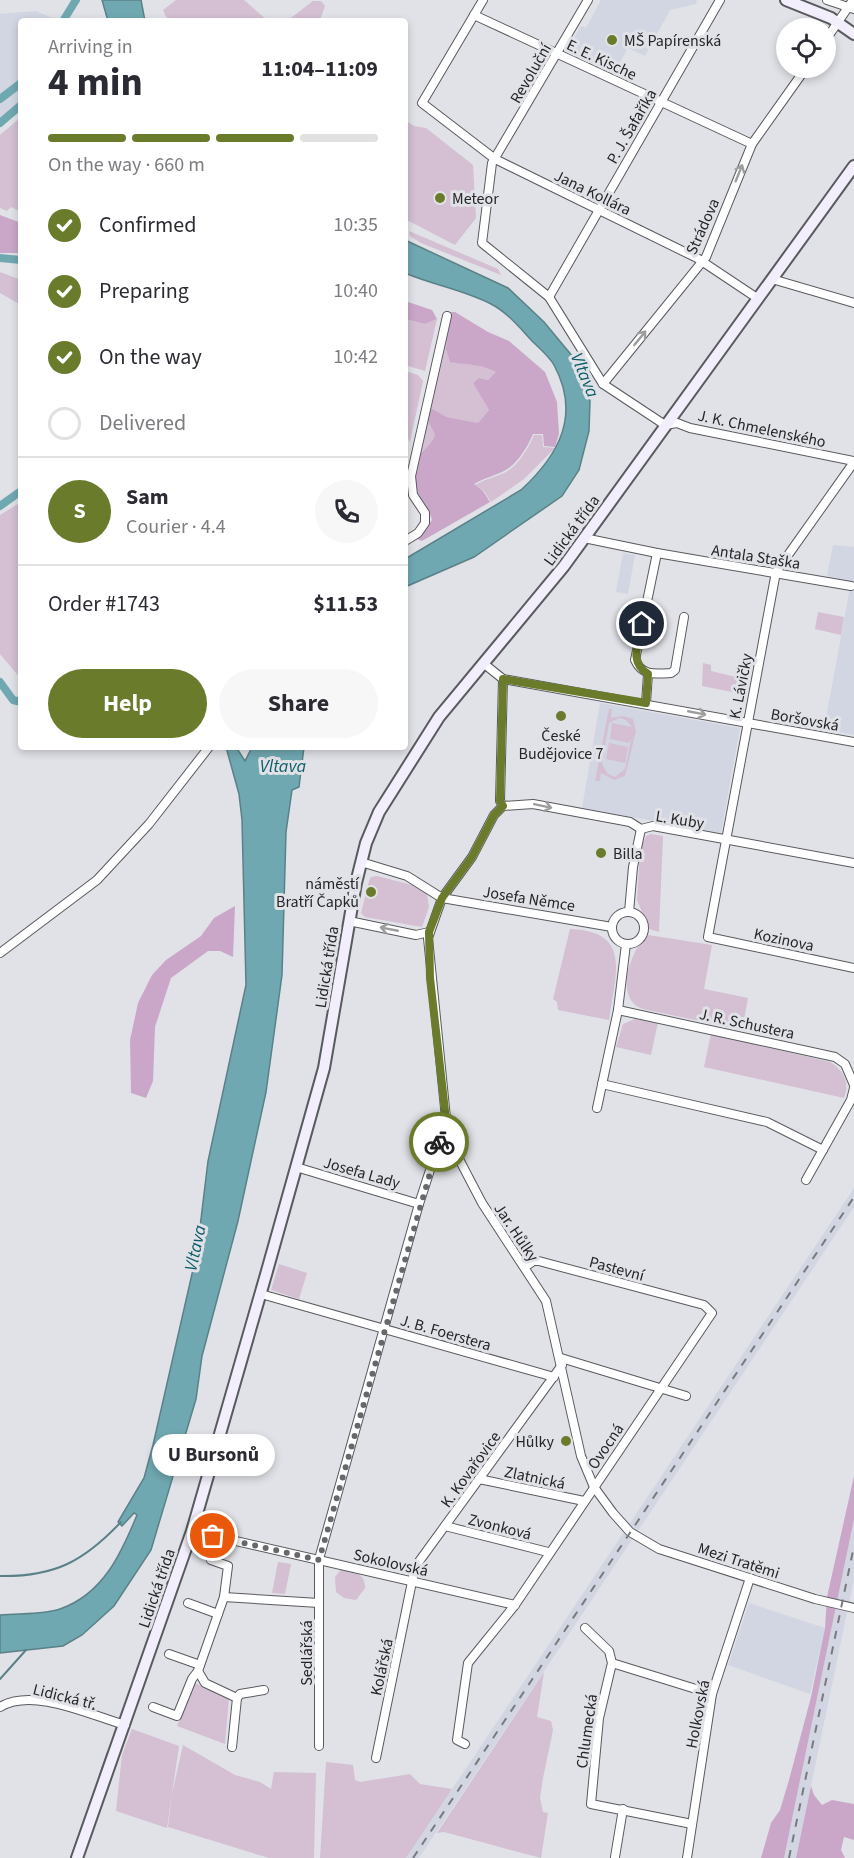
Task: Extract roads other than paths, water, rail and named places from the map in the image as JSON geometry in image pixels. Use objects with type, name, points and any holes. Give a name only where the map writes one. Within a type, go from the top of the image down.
[{"type":"street","points":[[474,15],[483,0]]},
{"type":"street","name":"Revoluční","points":[[495,159],[588,0]]},
{"type":"street","name":"P. J. Šafaříka","points":[[549,297],[720,0]]},
{"type":"street","points":[[786,0],[837,21],[854,34]]},
{"type":"street","points":[[827,0],[851,5],[837,21]]},
{"type":"street","name":"E. E. Kische","points":[[474,15],[752,144]]},
{"type":"street","name":"Jana Kollára","points":[[474,15],[422,102],[495,159],[704,261],[758,298]]},
{"type":"street","name":"Strádova","points":[[603,384],[704,261],[752,144],[799,78]]},
{"type":"street","points":[[495,159],[482,243],[549,297],[603,384],[665,425]]},
{"type":"street","name":"Lidická třída","points":[[77,1858],[192,1531],[261,1294],[327,1056],[349,921],[366,843],[385,802],[439,717],[519,623],[584,538],[852,171]]},
{"type":"street","points":[[772,279],[854,303]]},
{"type":"street","points":[[408,539],[418,533],[425,523],[425,513],[413,495],[411,476],[447,316]]},
{"type":"street","name":"J. K. Chmelenského","points":[[665,425],[677,423],[690,428],[854,461]]},
{"type":"street","name":"K. Lávičky","points":[[708,937],[776,572],[854,461]]},
{"type":"street","name":"Antala Staška","points":[[584,538],[657,554],[851,586]]},
{"type":"street","points":[[657,554],[635,660],[639,668],[648,674],[671,674],[675,670],[684,617]]},
{"type":"street","points":[[349,921],[416,935],[429,932],[442,898],[472,857],[494,815],[503,806],[500,801],[503,679],[483,663]]},
{"type":"street","points":[[646,703],[648,674]]},
{"type":"street","name":"Boršovská","points":[[503,679],[854,742]]},
{"type":"street","points":[[0,953],[97,880],[149,824],[207,750]]},
{"type":"street","name":"L. Kuby","points":[[503,806],[533,804],[630,822],[641,829],[653,826],[854,863]]},
{"type":"street","points":[[629,912],[633,867],[641,829]]},
{"type":"street","points":[[361,862],[407,876],[442,898]]},
{"type":"street","name":"Josefa Němce","points":[[442,898],[612,927]]},
{"type":"street","points":[[629,912],[641,918],[644,931],[638,941],[626,944],[616,938],[612,927],[618,916],[629,912]]},
{"type":"street","name":"Jar. Hůlky","points":[[429,932],[445,1125],[453,1151],[482,1203],[546,1301],[581,1456],[594,1487],[630,1532]]},
{"type":"street","name":"Kozinova","points":[[708,937],[854,968]]},
{"type":"street","points":[[597,1108],[618,1010],[626,944]]},
{"type":"street","name":"J. R. Schustera","points":[[618,1010],[835,1057],[845,1064],[854,1086]]},
{"type":"street","points":[[602,1084],[767,1122],[823,1150]]},
{"type":"street","points":[[806,1180],[851,1100],[854,1086]]},
{"type":"street","name":"Sedlářská","points":[[319,1746],[319,1560],[419,1204],[445,1125]]},
{"type":"street","name":"Josefa Lady","points":[[296,1167],[419,1204]]},
{"type":"street","name":"Pastevní","points":[[525,1267],[535,1260],[704,1305]]},
{"type":"street","name":"J. B. Foerstera","points":[[261,1294],[555,1377]]},
{"type":"street","name":"Ovocná","points":[[465,1744],[457,1740],[468,1663],[514,1605],[712,1313],[704,1305]]},
{"type":"street","points":[[561,1362],[686,1396]]},
{"type":"street","name":"K. Kovařovice","points":[[412,1580],[415,1567],[555,1377],[561,1362]]},
{"type":"street","name":"Zlatnická","points":[[480,1479],[584,1501]]},
{"type":"street","name":"Zvonková","points":[[445,1526],[548,1552]]},
{"type":"street","name":"Sokolovská","points":[[192,1531],[514,1605]]},
{"type":"street","name":"Mezi Tratěmi","points":[[630,1532],[659,1549],[854,1608]]},
{"type":"street","points":[[153,1707],[177,1716],[199,1668],[224,1597],[228,1566],[210,1560]]},
{"type":"street","name":"Holkovská","points":[[687,1858],[712,1694],[750,1578]]},
{"type":"street","name":"Kolářská","points":[[376,1758],[412,1580]]},
{"type":"street","points":[[224,1597],[319,1603]]},
{"type":"street","points":[[188,1603],[218,1614]]},
{"type":"street","points":[[585,1628],[609,1651],[612,1663],[712,1694]]},
{"type":"street","points":[[169,1654],[199,1668],[205,1683],[237,1698]]},
{"type":"street","name":"Chlumecká","points":[[612,1663],[599,1718],[591,1804],[623,1809]]},
{"type":"street","points":[[232,1747],[237,1698],[240,1694],[264,1690]]},
{"type":"street","name":"Lidická tř.","points":[[0,1707],[22,1699],[42,1700],[125,1725]]},
{"type":"street","points":[[615,1857],[623,1809],[692,1824]]},
{"type":"water","points":[[102,0],[141,0],[144,18],[107,18]]},
{"type":"water","name":"Vltava","points":[[408,241],[508,288],[544,322],[573,357],[590,401],[589,431],[579,470],[562,496],[474,557],[408,586],[408,557],[521,490],[546,463],[562,433],[566,401],[562,383],[552,362],[502,311],[470,295],[408,274]]},
{"type":"water","points":[[227,750],[238,750],[245,761],[250,750],[304,750],[299,787],[292,790],[286,832],[282,975],[266,1092],[238,1221],[202,1356],[196,1399],[151,1550],[114,1606],[82,1635],[63,1646],[0,1653],[0,1615],[53,1611],[75,1602],[88,1593],[109,1571],[137,1515],[134,1513],[122,1526],[118,1522],[144,1478],[153,1445],[197,1252],[208,1161],[246,985],[242,820],[239,794]]},
{"type":"waterway","points":[[65,18],[76,0]]},
{"type":"waterway","points":[[0,99],[18,85]]},
{"type":"waterway","points":[[0,123],[18,108]]},
{"type":"waterway","points":[[0,258],[18,260]]},
{"type":"waterway","points":[[0,506],[18,493]]},
{"type":"waterway","points":[[0,682],[13,700],[18,701]]},
{"type":"waterway","points":[[0,1576],[37,1573],[67,1564],[94,1547],[121,1522]]},
{"type":"waterway","points":[[0,1679],[26,1650]]},
{"type":"waterway","points":[[100,1775],[108,1752]]},
{"type":"waterway","points":[[71,1858],[95,1790]]},
{"type":"railway","points":[[413,1858],[854,1197]]},
{"type":"railway","points":[[789,1858],[854,1546]]},
{"type":"place","name":"MŠ Papírenská","points":[[612,40]]},
{"type":"place","name":"Meteor","points":[[440,198]]},
{"type":"place","name":"České Budějovice 7","points":[[561,716]]},
{"type":"place","name":"Billa","points":[[601,853]]},
{"type":"place","name":"náměstí Bratří Čapků","points":[[371,892]]},
{"type":"place","name":"Hůlky","points":[[566,1441]]},
{"type":"place","name":"U Bursonů","points":[[213,1536]]}]
